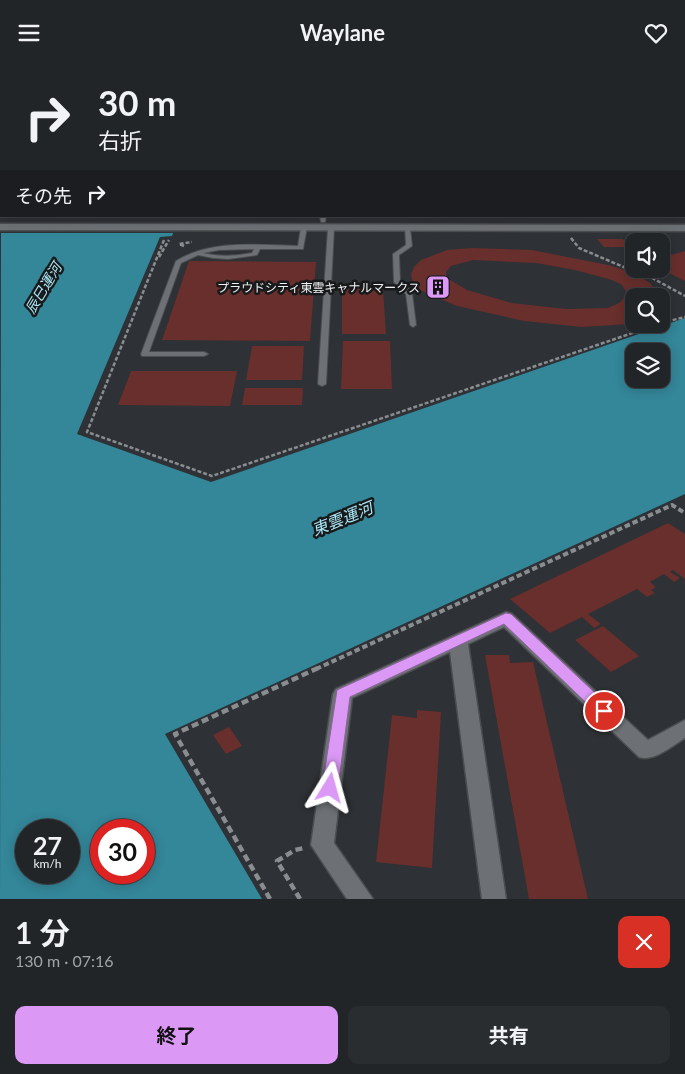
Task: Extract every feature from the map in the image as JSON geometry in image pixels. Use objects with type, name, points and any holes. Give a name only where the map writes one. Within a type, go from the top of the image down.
[{"type":"street","points":[[0,227],[207,224],[320,219],[685,228]]},
{"type":"street","points":[[0,221],[407,228],[496,222],[685,221]]},
{"type":"street","points":[[361,899],[322,845],[343,694],[506,618],[646,751],[685,729]]},
{"type":"street","points":[[458,640],[494,899]]},
{"type":"lane","points":[[204,355],[146,354],[178,262],[183,257],[220,248],[301,248],[304,227]]},
{"type":"lane","points":[[322,384],[331,227]]},
{"type":"lane","points":[[407,228],[409,246],[396,254],[397,282],[409,293],[413,325]]},
{"type":"path","points":[[569,236],[579,248],[625,268]]},
{"type":"path","points":[[166,240],[87,432],[212,476],[631,333]]},
{"type":"path","points":[[652,278],[685,296]]},
{"type":"path","points":[[670,320],[685,315]]},
{"type":"path","points":[[300,899],[277,861],[296,850],[322,845]]},
{"type":"water","points":[[1,217],[180,217],[172,236],[160,237],[77,434],[211,482],[642,333],[670,333],[670,323],[685,318],[685,494],[165,734],[262,899],[0,899]]},
{"type":"pier","points":[[0,217],[183,217],[176,233],[0,233]]},
{"type":"building","points":[[597,239],[623,239],[625,242],[625,247],[604,247]]},
{"type":"building","name":"プラウドシティ東雲キャナルマークス","points":[[473,248],[532,250],[625,270],[625,278],[642,278],[653,288],[625,288],[625,290],[622,285],[612,280],[575,270],[536,263],[473,260],[451,266],[446,272],[447,278],[467,290],[512,303],[566,309],[608,308],[621,302],[625,296],[625,324],[582,327],[524,321],[457,306],[420,290],[412,280],[411,274],[414,267],[421,260],[447,250]]},
{"type":"building","points":[[685,251],[685,281],[670,274],[670,270],[672,269],[670,268],[670,255]]},
{"type":"building","points":[[189,261],[316,262],[310,341],[162,340]]},
{"type":"building","points":[[342,288],[383,289],[386,334],[342,334]]},
{"type":"building","points":[[343,341],[390,341],[392,389],[341,389]]},
{"type":"building","points":[[252,346],[304,346],[302,380],[246,380]]},
{"type":"building","points":[[131,371],[237,371],[230,406],[118,405]]},
{"type":"building","points":[[245,388],[303,388],[302,405],[242,405]]},
{"type":"building","points":[[668,523],[685,534],[685,579],[673,570],[670,572],[680,578],[674,582],[664,574],[650,582],[656,587],[651,590],[655,593],[647,597],[637,589],[588,614],[601,624],[594,628],[582,617],[550,633],[510,599]]},
{"type":"building","points":[[603,626],[639,656],[611,672],[575,640]]},
{"type":"building","points":[[485,655],[509,655],[510,663],[533,662],[588,899],[529,899]]},
{"type":"building","points":[[417,710],[441,712],[432,868],[376,862],[392,715],[417,718]]},
{"type":"building","points":[[229,727],[242,746],[226,754],[213,735]]},
{"type":"place","name":"プラウドシティ東雲キャナルマークス","points":[[438,287]]},
{"type":"route","points":[[330,788],[343,694],[506,618],[604,711]]},
{"type":"water label","name":"辰巳運河","points":[[43,288]]},
{"type":"water label","name":"東雲運河","points":[[342,518]]}]
